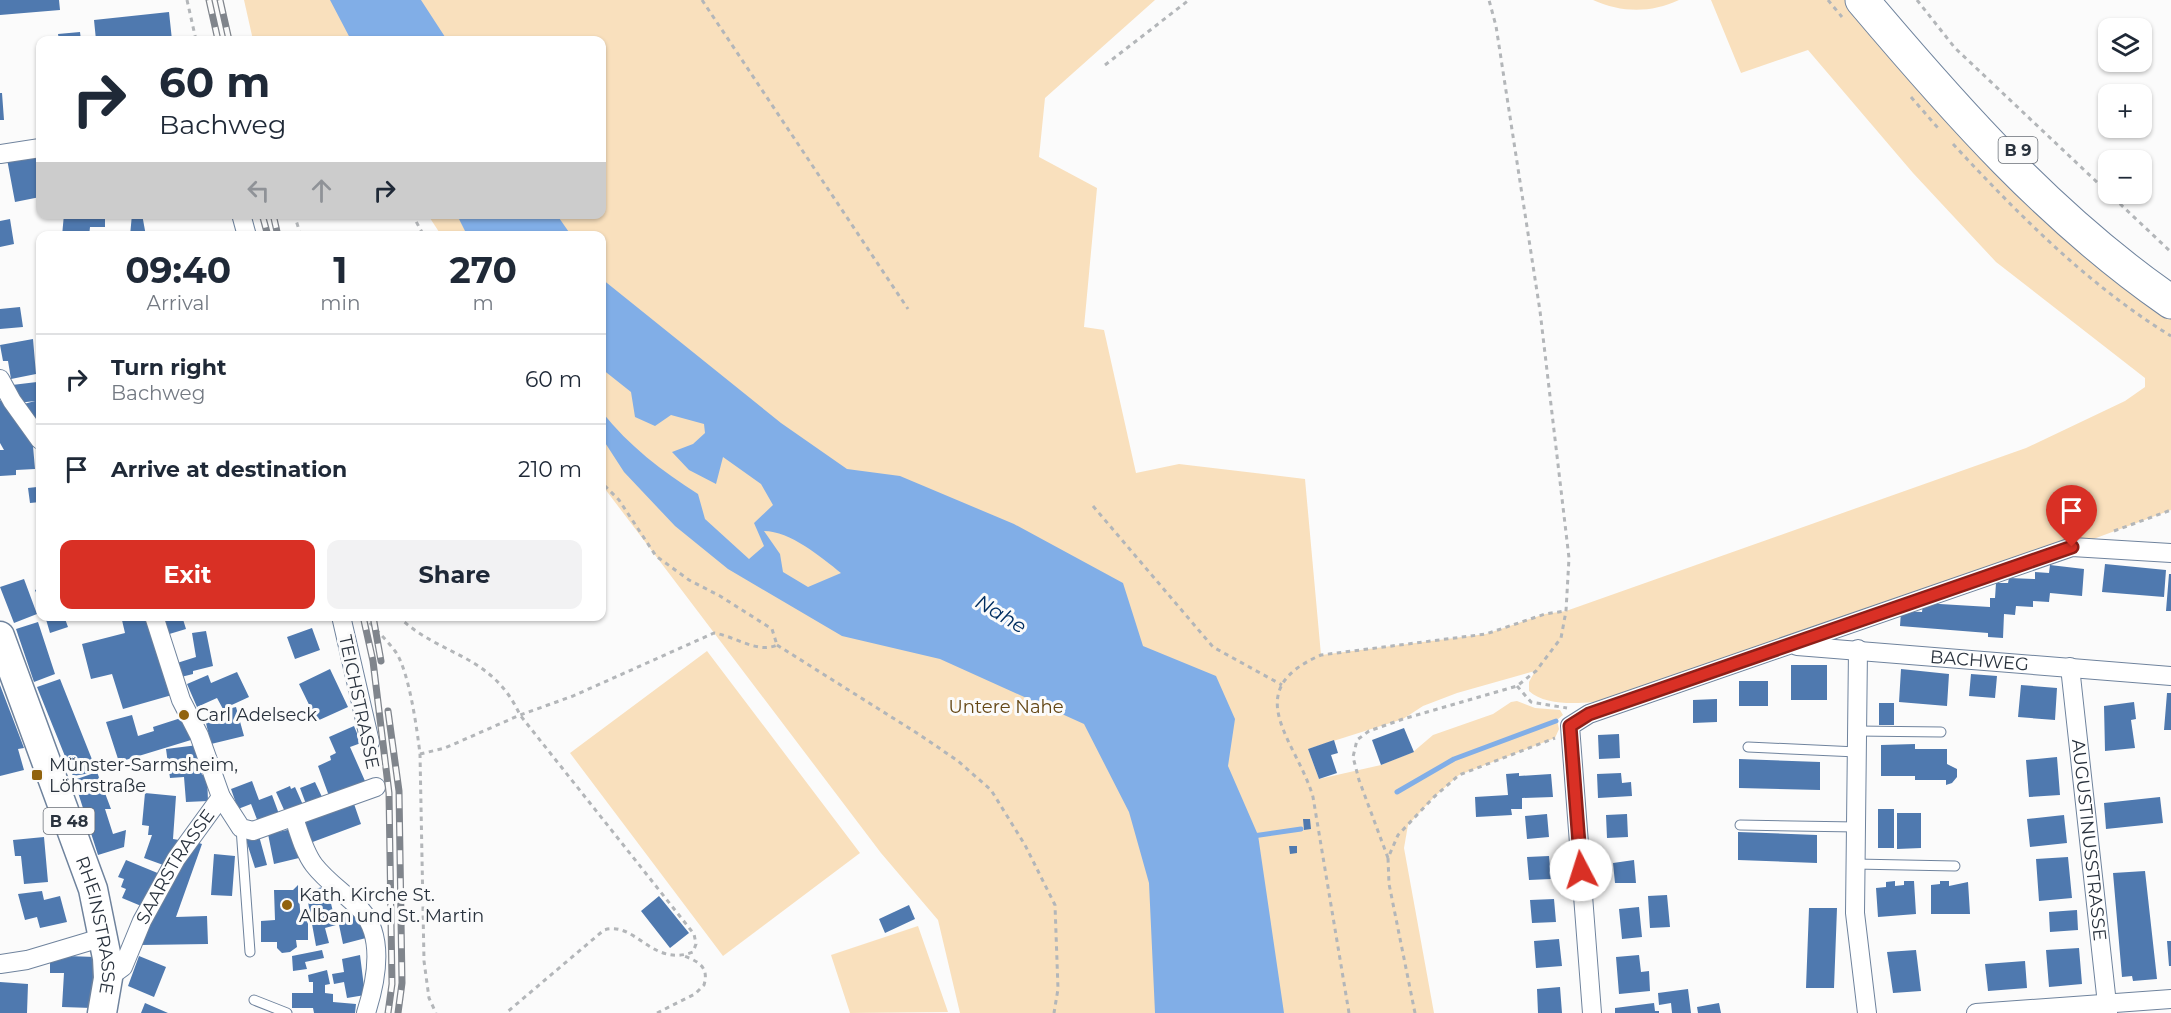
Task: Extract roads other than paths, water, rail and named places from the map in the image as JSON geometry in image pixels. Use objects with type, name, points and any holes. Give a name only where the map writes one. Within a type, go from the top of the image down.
[{"type":"highway","name":"B 9","points":[[1862,0],[1962,116],[2014,170],[2079,229],[2171,302]]},
{"type":"highway","name":"B 9","points":[[1885,0],[1976,106],[2026,158],[2087,213],[2171,279]]},
{"type":"main road","name":"RHEINSTRASSE","points":[[0,636],[93,889],[104,937],[108,978],[102,1013]]},
{"type":"street","points":[[0,154],[36,149]]},
{"type":"street","points":[[0,379],[12,401],[36,434]]},
{"type":"street","name":"BACHWEG","points":[[1592,1013],[1570,726],[1589,714],[2072,547],[2171,553]]},
{"type":"street","name":"SAARSTRASSE","points":[[108,978],[123,967],[142,921],[176,859],[221,797],[199,735],[181,700],[156,621]]},
{"type":"street","name":"TEICHSTRASSE","points":[[342,621],[369,742]]},
{"type":"street","name":"BACHWEG","points":[[1789,646],[1858,649],[2171,676]]},
{"type":"street","points":[[1858,649],[1855,864],[1858,957],[1867,1013]]},
{"type":"street","name":"AUGUSTINUSSTRASSE","points":[[2070,667],[2107,1008]]},
{"type":"street","points":[[221,797],[241,828],[253,831],[376,787]]},
{"type":"street","points":[[294,818],[311,862],[362,911],[371,927],[376,966],[372,995],[366,1013]]},
{"type":"street","points":[[0,964],[27,960],[104,937]]},
{"type":"street","points":[[1976,1013],[2107,1008],[2171,999]]},
{"type":"lane","points":[[1857,730],[1941,732]]},
{"type":"lane","points":[[1748,747],[1857,752]]},
{"type":"lane","points":[[1740,825],[1856,827]]},
{"type":"lane","points":[[241,828],[250,952]]},
{"type":"lane","points":[[1855,864],[1955,866]]},
{"type":"lane","points":[[254,1000],[287,1013]]},
{"type":"water","points":[[330,0],[421,0],[444,36],[349,36]]},
{"type":"water","points":[[459,219],[560,219],[568,231],[465,231]]},
{"type":"water","name":"Nahe","points":[[606,282],[781,423],[847,469],[900,476],[1014,524],[1123,583],[1143,646],[1216,676],[1235,719],[1228,766],[1258,835],[1284,1013],[1155,1013],[1149,883],[1129,812],[1084,724],[940,659],[842,636],[728,569],[675,526],[624,472],[606,444],[606,417],[623,436],[647,457],[698,494],[705,519],[749,559],[764,546],[754,523],[773,505],[761,484],[723,457],[716,484],[689,470],[672,452],[693,444],[705,433],[704,424],[671,415],[655,426],[635,417],[631,392],[606,372]],"holes":[[[764,531],[784,535],[805,546],[841,573],[808,587],[783,572],[780,554]]]},
{"type":"waterway","points":[[1397,792],[1454,759],[1556,721]]},
{"type":"waterway","points":[[1253,836],[1301,829]]},
{"type":"railway","points":[[209,0],[217,36]]},
{"type":"railway","points":[[220,0],[228,36]]},
{"type":"railway","points":[[263,219],[267,231]]},
{"type":"railway","points":[[274,219],[277,231]]},
{"type":"railway","points":[[364,621],[373,661],[389,793],[392,984],[388,1013]]},
{"type":"railway","points":[[374,621],[381,661]]},
{"type":"railway","points":[[388,711],[399,791],[402,983],[398,1013]]},
{"type":"place","name":"Carl Adelseck","points":[[184,715]]},
{"type":"place","name":"Münster-Sarmsheim, Löhrstraße","points":[[37,775]]},
{"type":"place","name":"Kath. Kirche St. Alban und St. Martin","points":[[287,905]]},
{"type":"park label","name":"Untere Nahe","points":[[1006,707]]}]
